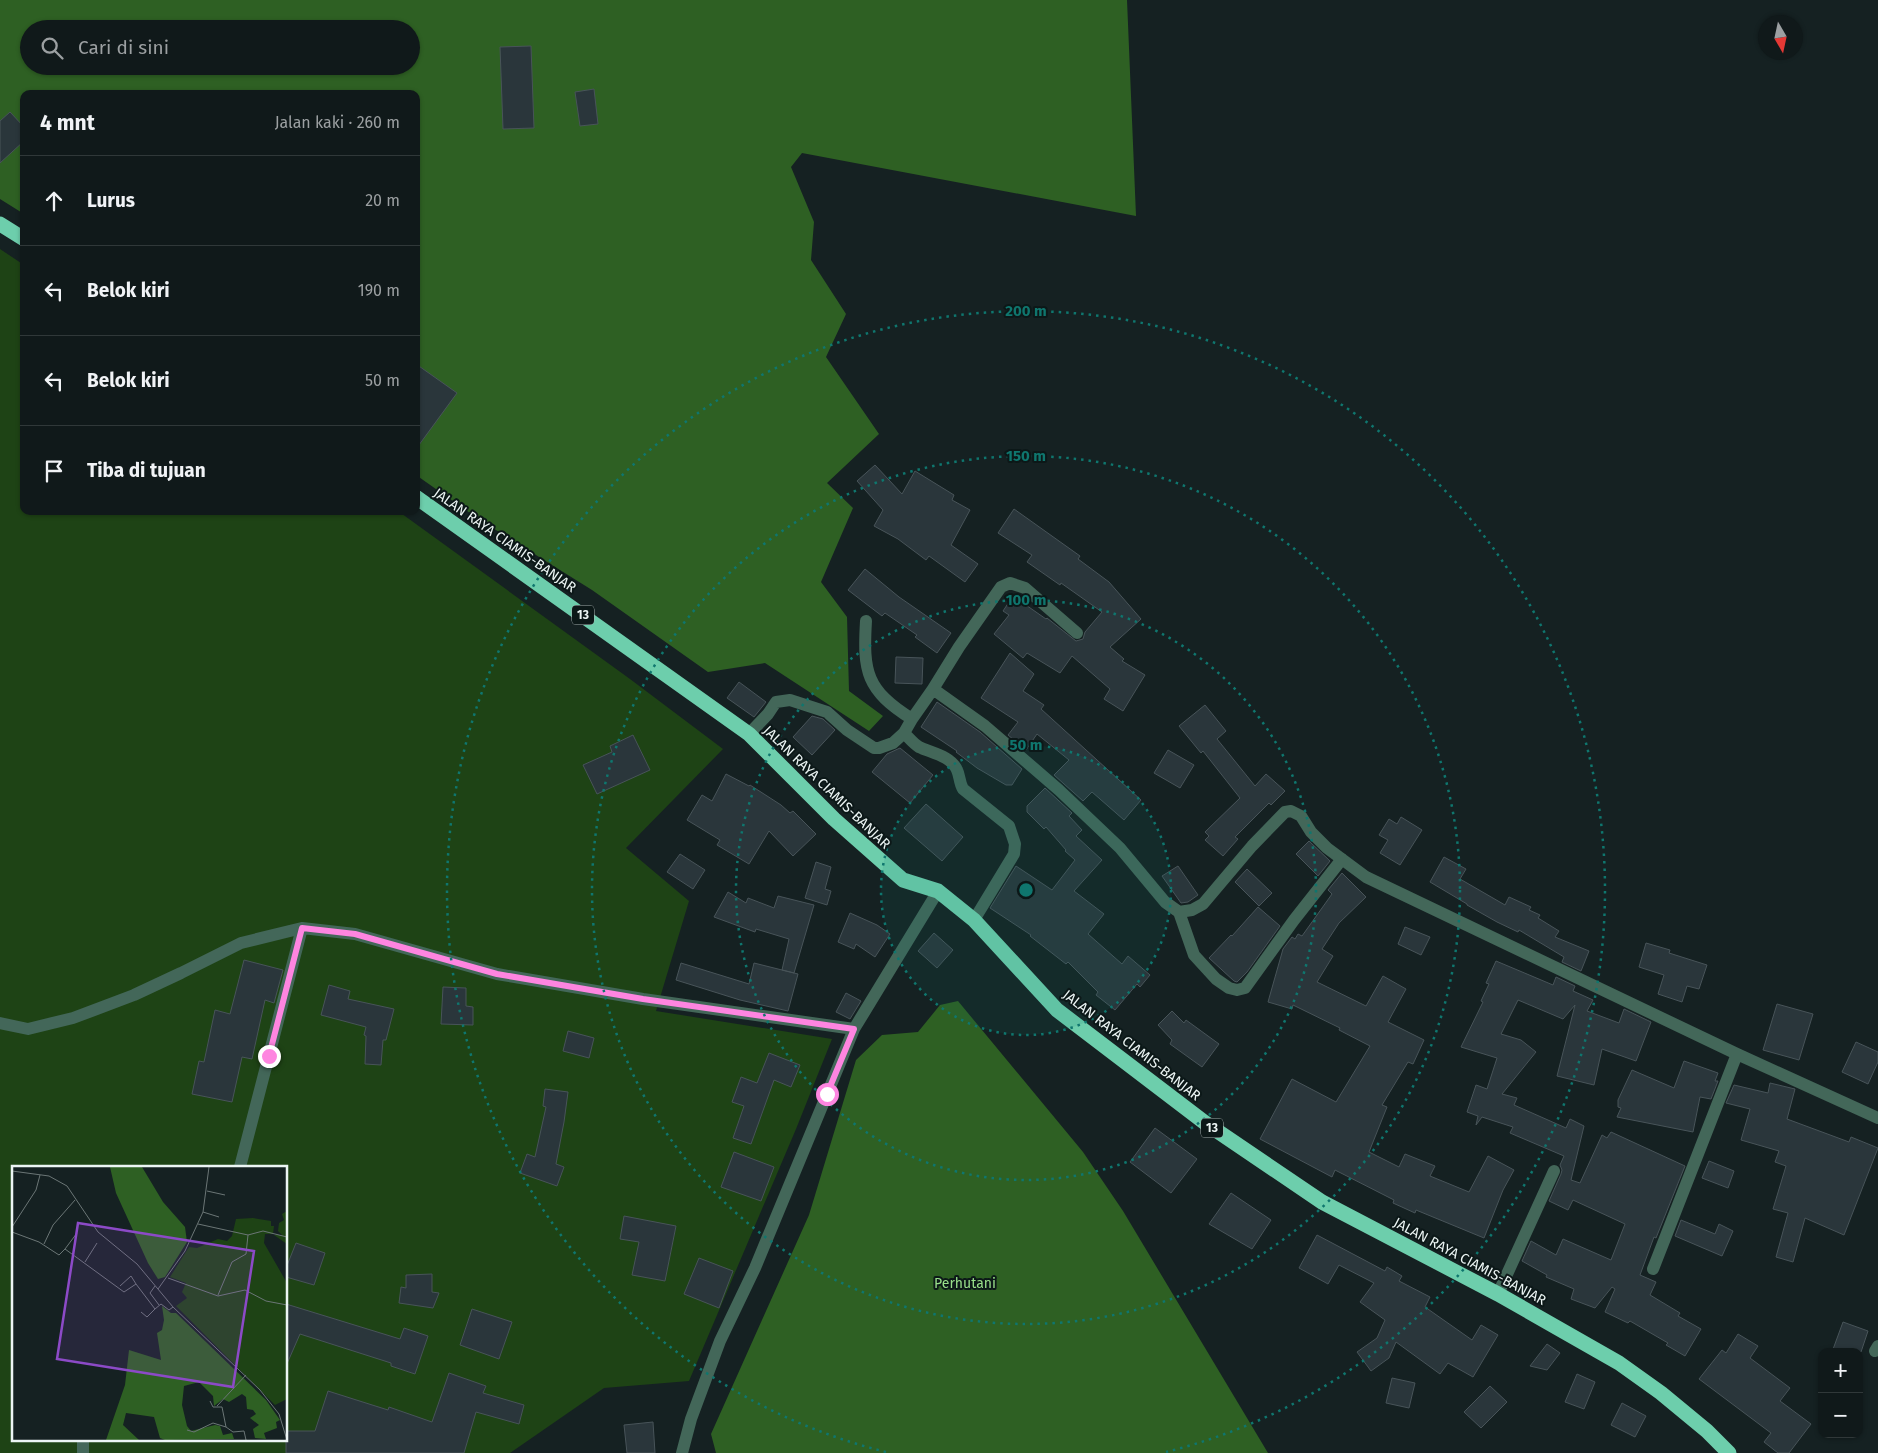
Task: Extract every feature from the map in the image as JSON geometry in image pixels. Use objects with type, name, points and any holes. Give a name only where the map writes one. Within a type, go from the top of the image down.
[{"type":"highway","points":[[0,224],[20,236]]},
{"type":"highway","name":"JALAN RAYA CIAMIS-BANJAR","points":[[420,500],[749,734],[834,819],[903,880],[938,891],[974,920],[1057,1010],[1204,1122],[1322,1202],[1498,1294],[1619,1363],[1661,1393],[1707,1431],[1729,1453]]},
{"type":"street","points":[[749,734],[768,714],[776,702],[790,700],[827,712],[846,730],[874,748],[879,748],[893,742],[904,733],[959,647],[1001,587],[1010,583],[1026,588],[1077,633]]},
{"type":"street","points":[[866,621],[864,655],[869,678],[881,697],[893,708],[912,719]]},
{"type":"street","points":[[933,689],[985,726],[1059,790],[1120,848],[1165,902],[1179,912],[1194,955],[1216,979],[1229,988],[1237,990],[1245,988],[1294,920],[1342,860]]},
{"type":"street","points":[[904,733],[917,746],[942,755],[954,765],[963,789],[1009,826],[1014,837],[1014,854],[974,920]]},
{"type":"street","points":[[1179,912],[1192,910],[1203,904],[1252,846],[1285,812],[1291,812],[1301,816],[1327,848],[1366,878],[1878,1118]]},
{"type":"street","points":[[682,1453],[691,1419],[720,1340],[755,1268],[854,1029],[938,891]]},
{"type":"street","points":[[0,1023],[28,1029],[73,1018],[181,974],[241,943],[302,928],[355,934],[497,974],[643,999],[854,1029]]},
{"type":"street","points":[[240,1166],[302,928]]},
{"type":"street","points":[[1653,1270],[1738,1054]]},
{"type":"street","points":[[1498,1294],[1554,1171]]},
{"type":"street","points":[[83,1440],[83,1453]]},
{"type":"green space","points":[[0,0],[1127,0],[1136,216],[802,153],[791,167],[814,222],[811,260],[846,314],[826,357],[879,434],[827,483],[853,508],[821,582],[847,617],[849,691],[883,716],[869,731],[765,663],[708,672],[592,590],[480,520],[420,478],[420,90],[20,90],[20,212],[0,199]]},
{"type":"green space","points":[[0,249],[20,262],[20,515],[404,515],[630,679],[723,749],[626,848],[689,901],[656,1011],[832,1039],[796,1129],[689,1381],[604,1388],[510,1453],[0,1453]]},
{"type":"green space","name":"Perhutani","points":[[958,1001],[1083,1152],[1123,1211],[1268,1453],[716,1453],[711,1434],[809,1215],[856,1060],[882,1035],[918,1032],[940,1005]]},
{"type":"building","points":[[531,46],[534,128],[503,129],[500,47]]},
{"type":"building","points":[[594,89],[598,124],[580,126],[575,92]]},
{"type":"building","points":[[10,112],[20,123],[20,145],[0,163],[0,121]]},
{"type":"building","points":[[420,367],[457,393],[420,444]]},
{"type":"building","points":[[875,465],[902,494],[915,471],[954,495],[952,500],[970,510],[951,545],[978,564],[965,582],[929,556],[926,560],[898,539],[874,526],[883,510],[857,481]]},
{"type":"building","points":[[1014,509],[1080,556],[1078,559],[1109,582],[1141,619],[1110,647],[1124,659],[1122,661],[1145,675],[1123,711],[1104,699],[1110,689],[1072,656],[1060,673],[1027,653],[1023,658],[994,634],[1009,615],[1003,611],[1013,596],[1047,618],[1076,641],[1083,639],[1085,632],[1102,612],[1027,562],[1032,555],[998,533]]},
{"type":"building","points":[[865,569],[899,597],[951,633],[937,653],[915,637],[917,635],[885,613],[882,616],[848,590]]},
{"type":"building","points":[[1010,653],[1034,674],[1023,691],[1044,705],[1041,709],[1141,800],[1124,820],[1092,792],[1083,801],[1054,775],[1069,760],[1037,734],[1026,750],[1008,735],[1018,722],[981,698]]},
{"type":"building","points":[[896,657],[923,658],[922,684],[895,683]]},
{"type":"building","points":[[739,682],[766,702],[754,717],[727,698]]},
{"type":"building","points":[[937,702],[980,732],[1022,769],[1012,785],[1006,785],[977,768],[957,751],[921,727]]},
{"type":"building","points":[[1205,705],[1226,731],[1217,739],[1255,786],[1266,774],[1285,791],[1271,805],[1269,803],[1235,837],[1238,839],[1223,856],[1205,840],[1209,836],[1205,832],[1240,798],[1203,751],[1201,753],[1179,726]]},
{"type":"building","points":[[812,716],[823,719],[835,730],[812,755],[793,737]]},
{"type":"building","points":[[633,735],[650,770],[597,794],[583,765],[612,752],[610,746]]},
{"type":"building","points":[[900,748],[933,775],[910,803],[872,772],[887,754]]},
{"type":"building","points":[[1168,750],[1194,765],[1180,788],[1154,773]]},
{"type":"building","points":[[726,774],[750,785],[790,813],[793,811],[816,834],[793,856],[769,831],[749,864],[717,845],[720,840],[687,820],[702,795],[712,801]]},
{"type":"building","points":[[1045,788],[1072,813],[1069,816],[1082,830],[1076,836],[1102,860],[1074,891],[1104,914],[1088,934],[1122,964],[1128,956],[1150,975],[1140,987],[1137,984],[1115,1010],[1096,995],[1098,992],[1068,962],[1066,964],[1031,935],[990,908],[1016,866],[1052,890],[1075,860],[1065,851],[1046,827],[1044,829],[1027,812],[1027,806]]},
{"type":"building","points":[[926,804],[963,837],[942,861],[904,828]]},
{"type":"building","points":[[1401,817],[1422,830],[1400,865],[1380,853],[1388,840],[1379,835],[1389,819],[1397,824]]},
{"type":"building","points":[[1309,841],[1330,861],[1318,876],[1296,854]]},
{"type":"building","points":[[680,854],[705,870],[693,889],[667,872]]},
{"type":"building","points":[[1444,857],[1466,869],[1460,879],[1505,905],[1509,897],[1531,907],[1529,910],[1540,915],[1538,918],[1559,931],[1555,937],[1589,951],[1581,971],[1562,962],[1564,957],[1519,930],[1518,932],[1497,922],[1430,882]]},
{"type":"building","points":[[816,862],[831,867],[825,889],[831,891],[827,905],[805,898]]},
{"type":"building","points":[[1178,866],[1198,895],[1188,902],[1181,903],[1162,876]]},
{"type":"building","points":[[1247,869],[1272,893],[1259,906],[1235,882]]},
{"type":"building","points":[[1342,873],[1366,897],[1339,923],[1322,949],[1333,956],[1317,982],[1366,1006],[1383,976],[1406,989],[1388,1022],[1424,1040],[1413,1064],[1408,1062],[1382,1105],[1387,1107],[1369,1152],[1399,1167],[1405,1154],[1435,1166],[1430,1176],[1469,1192],[1488,1156],[1514,1170],[1503,1190],[1484,1238],[1416,1210],[1415,1213],[1393,1203],[1394,1200],[1335,1170],[1332,1177],[1260,1139],[1292,1079],[1336,1102],[1370,1046],[1339,1030],[1340,1028],[1293,1005],[1292,1009],[1268,1002],[1283,949],[1292,937],[1295,939],[1298,934],[1302,936],[1332,894],[1328,890]]},
{"type":"building","points":[[728,892],[746,903],[748,898],[774,908],[778,896],[814,905],[794,973],[782,970],[789,939],[756,929],[755,932],[714,917]]},
{"type":"building","points":[[1258,907],[1280,926],[1247,972],[1237,982],[1209,958]]},
{"type":"building","points":[[850,913],[877,925],[890,934],[875,957],[856,944],[854,949],[838,942]]},
{"type":"building","points":[[1405,927],[1430,937],[1421,955],[1398,944]]},
{"type":"building","points":[[934,933],[953,950],[937,968],[918,951]]},
{"type":"building","points":[[1646,943],[1670,950],[1669,953],[1707,965],[1699,989],[1687,986],[1682,1002],[1658,994],[1664,975],[1639,967]]},
{"type":"building","points":[[244,960],[283,970],[274,1003],[265,1000],[252,1059],[242,1057],[232,1102],[192,1094],[199,1061],[204,1062],[215,1010],[230,1014]]},
{"type":"building","points":[[1496,961],[1553,985],[1556,977],[1575,986],[1573,991],[1593,1000],[1587,1011],[1619,1023],[1624,1009],[1651,1022],[1636,1061],[1602,1049],[1594,1085],[1557,1076],[1575,1005],[1563,1019],[1518,1000],[1501,1034],[1521,1040],[1536,1052],[1502,1094],[1517,1098],[1514,1105],[1566,1128],[1570,1119],[1584,1126],[1571,1180],[1580,1183],[1602,1135],[1607,1138],[1611,1132],[1685,1166],[1656,1238],[1654,1237],[1640,1275],[1656,1282],[1650,1295],[1680,1313],[1678,1316],[1701,1329],[1685,1356],[1666,1345],[1668,1343],[1630,1321],[1628,1323],[1605,1312],[1615,1289],[1612,1287],[1595,1308],[1571,1299],[1574,1289],[1546,1277],[1547,1275],[1522,1261],[1531,1241],[1556,1255],[1563,1239],[1611,1260],[1625,1224],[1573,1200],[1568,1210],[1549,1201],[1561,1174],[1560,1165],[1564,1156],[1510,1133],[1513,1127],[1482,1117],[1476,1125],[1478,1116],[1467,1112],[1476,1085],[1487,1089],[1497,1058],[1461,1047],[1483,1002],[1481,1001],[1489,984],[1486,983]]},
{"type":"building","points":[[681,963],[749,984],[754,963],[798,974],[788,1011],[740,1000],[676,980]]},
{"type":"building","points":[[329,985],[350,991],[348,999],[394,1009],[386,1040],[383,1040],[381,1065],[365,1064],[366,1036],[364,1035],[366,1027],[321,1015]]},
{"type":"building","points":[[443,987],[466,988],[466,1006],[473,1007],[473,1025],[441,1024]]},
{"type":"building","points":[[846,993],[861,1001],[850,1019],[836,1012]]},
{"type":"building","points":[[1777,1004],[1813,1014],[1799,1060],[1763,1050]]},
{"type":"building","points":[[1172,1011],[1184,1023],[1186,1020],[1219,1044],[1202,1067],[1170,1044],[1172,1040],[1158,1025]]},
{"type":"building","points":[[568,1031],[594,1038],[589,1058],[563,1051]]},
{"type":"building","points":[[1856,1042],[1878,1052],[1878,1062],[1868,1084],[1842,1072]]},
{"type":"building","points":[[769,1053],[800,1065],[791,1087],[774,1080],[751,1144],[733,1138],[744,1106],[732,1102],[741,1077],[757,1083]]},
{"type":"building","points":[[1684,1061],[1718,1073],[1715,1081],[1718,1081],[1711,1099],[1700,1097],[1693,1132],[1617,1117],[1621,1108],[1618,1107],[1618,1100],[1632,1070],[1674,1088]]},
{"type":"building","points":[[1770,1083],[1795,1089],[1787,1119],[1849,1142],[1851,1137],[1878,1148],[1844,1235],[1805,1218],[1793,1262],[1776,1257],[1788,1213],[1773,1209],[1786,1166],[1775,1162],[1779,1151],[1741,1140],[1750,1109],[1726,1103],[1734,1085],[1768,1093]]},
{"type":"building","points":[[545,1089],[568,1092],[556,1164],[564,1167],[557,1186],[520,1173],[527,1154],[535,1157],[546,1107],[543,1106]]},
{"type":"building","points":[[1155,1128],[1197,1159],[1171,1193],[1130,1162]]},
{"type":"building","points":[[734,1152],[774,1167],[761,1201],[721,1187]]},
{"type":"building","points":[[1709,1161],[1734,1171],[1728,1188],[1702,1178]]},
{"type":"building","points":[[1231,1193],[1271,1220],[1252,1249],[1209,1224]]},
{"type":"building","points":[[624,1216],[676,1226],[665,1281],[632,1275],[639,1242],[620,1239]]},
{"type":"building","points":[[1681,1220],[1715,1234],[1719,1224],[1733,1231],[1722,1256],[1675,1236]]},
{"type":"building","points":[[1317,1235],[1385,1271],[1387,1267],[1402,1276],[1399,1281],[1430,1297],[1425,1307],[1472,1340],[1481,1325],[1498,1335],[1473,1377],[1448,1363],[1440,1374],[1396,1342],[1389,1358],[1371,1371],[1357,1352],[1377,1338],[1385,1320],[1360,1302],[1374,1283],[1339,1265],[1328,1284],[1299,1268]]},
{"type":"building","points":[[296,1243],[325,1253],[314,1285],[288,1278],[288,1263]]},
{"type":"building","points":[[699,1258],[733,1271],[719,1308],[684,1294]]},
{"type":"building","points":[[432,1274],[432,1292],[439,1293],[433,1308],[399,1303],[401,1287],[406,1288],[406,1275]]},
{"type":"building","points":[[288,1305],[400,1339],[404,1328],[428,1336],[415,1374],[391,1366],[391,1363],[300,1334],[288,1361]]},
{"type":"building","points":[[472,1309],[512,1322],[499,1359],[460,1345]]},
{"type":"building","points":[[1843,1322],[1868,1331],[1862,1348],[1833,1348]]},
{"type":"building","points":[[1738,1334],[1758,1346],[1750,1358],[1790,1388],[1780,1401],[1811,1424],[1789,1453],[1778,1453],[1764,1442],[1771,1433],[1699,1379],[1722,1350],[1726,1353]]},
{"type":"building","points":[[1547,1344],[1560,1353],[1547,1370],[1530,1366]]},
{"type":"building","points":[[449,1373],[486,1386],[483,1393],[524,1405],[519,1424],[476,1412],[464,1453],[286,1453],[288,1431],[315,1431],[328,1391],[388,1410],[389,1407],[432,1422]]},
{"type":"building","points":[[1577,1374],[1595,1382],[1584,1409],[1565,1402]]},
{"type":"building","points":[[1392,1378],[1415,1383],[1409,1408],[1386,1403]]},
{"type":"building","points":[[1490,1386],[1507,1402],[1481,1428],[1464,1412]]},
{"type":"building","points":[[1622,1403],[1646,1416],[1635,1437],[1611,1425]]},
{"type":"building","points":[[653,1422],[655,1453],[627,1453],[624,1425]]},
{"type":"route","points":[[269,1056],[302,928],[355,934],[497,974],[643,999],[854,1029],[827,1094]]}]
